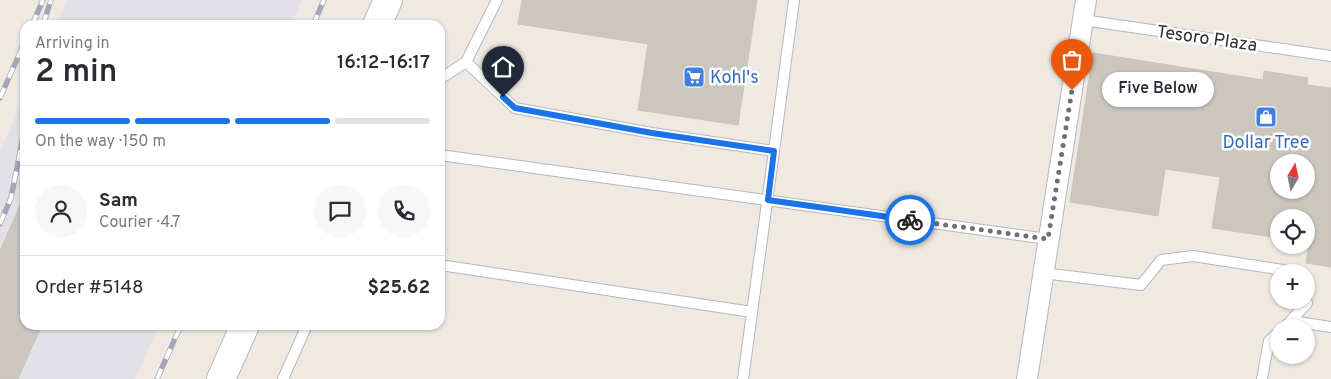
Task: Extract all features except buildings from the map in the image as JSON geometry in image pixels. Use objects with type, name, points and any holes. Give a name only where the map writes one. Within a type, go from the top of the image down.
[{"type":"main road","points":[[379,20],[388,0]]},
{"type":"main road","points":[[221,379],[243,330]]},
{"type":"street","points":[[1027,379],[1086,0]]},
{"type":"lane","points":[[445,76],[466,62],[496,0]]},
{"type":"lane","points":[[743,379],[794,0]]},
{"type":"lane","name":"Tesoro Plaza","points":[[1083,20],[1331,56]]},
{"type":"lane","points":[[466,62],[515,108],[652,133],[774,151]]},
{"type":"lane","points":[[445,156],[1048,239]]},
{"type":"lane","points":[[1043,273],[1140,285],[1161,260],[1193,256],[1270,268]]},
{"type":"lane","points":[[445,266],[752,312]]},
{"type":"lane","points":[[1293,319],[1302,309]]},
{"type":"lane","points":[[1315,326],[1331,327]]},
{"type":"lane","points":[[283,379],[305,330]]},
{"type":"lane","points":[[1262,379],[1270,340]]},
{"type":"shaded area","points":[[67,0],[302,0],[293,20],[58,20]]},
{"type":"shaded area","points":[[20,106],[20,330],[157,330],[135,379],[0,379],[0,151]]},
{"type":"railway","points":[[34,20],[43,0]]},
{"type":"railway","points":[[45,20],[51,0]]},
{"type":"railway","points":[[315,20],[324,0]]},
{"type":"railway","points":[[0,98],[20,52]]},
{"type":"railway","points":[[0,224],[11,198],[20,152]]},
{"type":"railway","points":[[157,379],[179,330]]},
{"type":"way so far","points":[[910,220],[1048,239],[1072,90]]},
{"type":"place","name":"Kohl's","points":[[694,77]]},
{"type":"place","name":"Five Below","points":[[1072,90]]},
{"type":"place","name":"Dollar Tree","points":[[1266,117]]},
{"type":"route","points":[[503,97],[515,108],[652,133],[774,151],[768,200],[910,220]]}]
